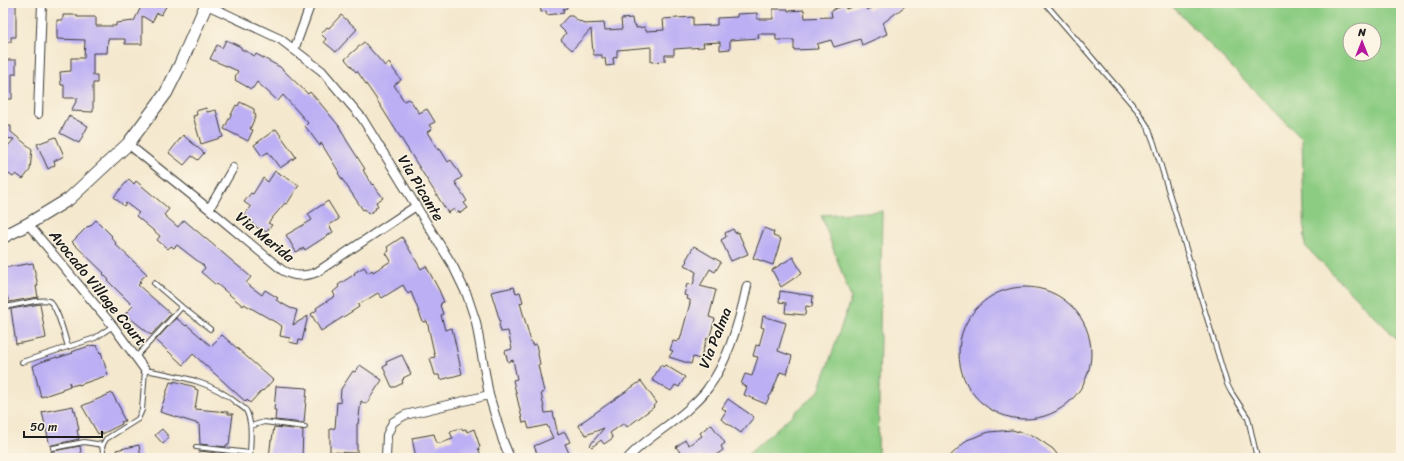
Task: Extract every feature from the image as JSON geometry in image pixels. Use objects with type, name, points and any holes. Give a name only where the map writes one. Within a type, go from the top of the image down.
[{"type":"main road","points":[[3,237],[28,224],[69,199],[128,144],[166,93],[207,4]]},
{"type":"street","points":[[38,114],[42,3]]},
{"type":"street","points":[[294,50],[311,3]]},
{"type":"street","name":"Via Picante","points":[[207,4],[280,39],[322,71],[362,118],[453,266],[467,295],[476,322],[489,395],[502,441],[510,458]]},
{"type":"street","name":"Via Merida","points":[[128,144],[288,274],[302,276],[317,272],[416,206]]},
{"type":"street","points":[[209,209],[233,168]]},
{"type":"street","name":"Avocado Village Court","points":[[28,224],[113,326],[144,370]]},
{"type":"street","name":"Via Palma","points":[[628,458],[641,444],[686,411],[708,388],[723,363],[741,313],[747,286]]},
{"type":"street","points":[[386,458],[387,434],[393,422],[405,415],[489,395]]},
{"type":"lane","points":[[1044,3],[1137,110],[1148,127],[1173,203],[1227,384],[1248,418],[1258,458]]},
{"type":"lane","points":[[154,283],[210,328]]},
{"type":"lane","points":[[9,306],[44,300],[50,302],[55,308],[68,347]]},
{"type":"lane","points":[[136,357],[182,307]]},
{"type":"lane","points":[[22,362],[95,338],[113,326]]},
{"type":"lane","points":[[104,458],[103,445],[106,439],[138,419],[142,410],[144,370],[181,377],[214,387],[228,395],[247,411],[251,426],[250,458]]},
{"type":"lane","points":[[251,426],[264,422],[305,427]]},
{"type":"lane","points":[[53,448],[84,442],[103,445]]},
{"type":"lane","points":[[196,448],[250,453]]},
{"type":"green space","points":[[1169,3],[1401,3],[1401,343],[1305,246],[1302,139]]},
{"type":"green space","points":[[882,211],[878,458],[744,458],[819,391],[851,298],[821,215]]},
{"type":"building","points":[[3,3],[16,3],[16,37],[11,37],[11,42],[3,42]]},
{"type":"building","points":[[143,3],[168,3],[161,15],[157,13],[152,22],[142,16],[142,44],[125,44],[125,39],[108,39],[107,53],[93,53],[93,75],[97,75],[97,83],[93,83],[93,112],[71,111],[78,98],[64,98],[64,85],[61,85],[60,72],[71,71],[71,58],[84,58],[85,40],[57,39],[57,20],[63,20],[63,15],[77,15],[77,17],[96,17],[96,26],[116,26],[116,23],[134,21]]},
{"type":"building","points":[[540,3],[566,3],[567,8],[563,9],[564,13],[547,15],[546,11],[541,12]]},
{"type":"building","points":[[865,3],[867,10],[884,3],[909,3],[883,23],[887,34],[862,45],[860,39],[834,47],[831,40],[817,44],[818,49],[794,50],[794,40],[776,40],[776,34],[758,34],[759,38],[730,40],[730,49],[720,50],[720,42],[703,43],[704,47],[674,49],[674,55],[665,55],[665,61],[651,62],[651,47],[617,50],[617,57],[613,58],[614,65],[606,66],[605,58],[602,58],[602,55],[593,54],[591,29],[572,50],[561,40],[566,33],[559,26],[568,16],[572,16],[584,24],[604,23],[605,30],[622,29],[621,19],[632,18],[633,25],[636,25],[636,28],[645,27],[646,31],[664,30],[663,19],[693,17],[693,26],[717,25],[717,18],[737,17],[737,14],[757,13],[757,19],[773,19],[773,9],[788,9],[788,11],[804,10],[805,18],[832,17],[831,11],[834,9],[845,5],[846,9]]},
{"type":"building","points":[[341,15],[357,29],[336,52],[324,42],[326,39],[321,34]]},
{"type":"building","points":[[226,40],[255,56],[256,54],[280,67],[308,94],[310,92],[320,103],[339,126],[365,169],[363,170],[372,185],[373,184],[383,198],[376,202],[378,206],[375,208],[376,209],[369,214],[365,209],[363,210],[338,173],[339,172],[321,143],[320,146],[305,126],[308,123],[283,95],[278,101],[257,82],[251,89],[235,80],[238,71],[210,59],[217,45],[222,48]]},
{"type":"building","points":[[364,42],[385,66],[389,63],[401,80],[394,85],[404,101],[408,99],[411,101],[419,113],[427,109],[435,122],[429,125],[432,129],[427,132],[438,150],[440,149],[448,162],[451,160],[462,177],[455,182],[467,201],[464,203],[468,208],[460,213],[459,211],[456,213],[454,209],[448,213],[375,97],[357,71],[356,72],[345,59]]},
{"type":"building","points":[[3,60],[16,60],[16,74],[12,74],[12,99],[3,99]]},
{"type":"building","points":[[240,102],[254,109],[254,114],[256,115],[250,129],[253,130],[248,141],[224,129],[236,105],[238,106]]},
{"type":"building","points":[[206,108],[207,112],[216,110],[223,137],[201,144],[193,116],[197,115],[196,111]]},
{"type":"building","points":[[69,116],[88,126],[79,143],[60,133]]},
{"type":"building","points":[[3,126],[11,126],[11,132],[32,149],[30,170],[23,179],[16,174],[13,177],[3,170],[3,152],[14,139],[3,138]]},
{"type":"building","points":[[276,129],[296,157],[280,168],[268,152],[262,156],[254,145]]},
{"type":"building","points":[[183,135],[204,153],[198,160],[192,156],[184,165],[169,153]]},
{"type":"building","points":[[56,137],[64,156],[54,161],[55,165],[48,169],[37,144]]},
{"type":"building","points":[[275,171],[299,185],[287,204],[285,203],[268,223],[272,225],[266,232],[261,228],[259,229],[243,216],[251,207],[244,202],[251,193],[253,194],[263,178],[268,182]]},
{"type":"building","points":[[129,179],[134,184],[136,181],[169,209],[164,215],[178,227],[184,220],[251,277],[246,283],[262,295],[265,290],[278,298],[276,300],[290,308],[297,310],[293,325],[308,316],[302,341],[299,340],[298,344],[289,342],[290,338],[280,336],[282,326],[244,304],[243,306],[201,272],[205,268],[204,266],[177,245],[174,248],[171,246],[168,249],[157,240],[160,236],[136,216],[139,213],[126,203],[124,206],[114,197]]},
{"type":"building","points":[[328,201],[339,219],[329,225],[333,232],[305,250],[304,248],[296,252],[286,235],[312,220],[308,214]]},
{"type":"building","points":[[96,220],[112,236],[111,237],[116,243],[115,244],[147,274],[139,281],[141,282],[138,285],[171,314],[151,335],[125,314],[133,306],[108,281],[109,280],[103,274],[104,273],[72,242]]},
{"type":"building","points":[[764,228],[774,232],[773,236],[781,239],[773,265],[753,258]]},
{"type":"building","points":[[733,229],[735,233],[738,232],[748,254],[731,261],[721,240],[726,237],[725,233]]},
{"type":"building","points":[[402,237],[421,269],[426,266],[439,290],[444,302],[440,305],[445,330],[452,328],[462,374],[440,380],[439,375],[435,375],[430,358],[435,357],[427,321],[423,322],[411,292],[408,294],[403,285],[382,298],[378,293],[321,331],[311,314],[317,310],[316,308],[335,296],[333,292],[339,287],[338,285],[355,274],[354,273],[364,267],[368,273],[372,270],[373,272],[391,261],[386,253],[389,251],[387,247]]},
{"type":"building","points":[[694,246],[721,262],[715,272],[710,269],[700,286],[716,290],[709,317],[715,319],[709,339],[707,338],[700,359],[693,357],[691,364],[669,357],[673,351],[670,350],[673,341],[677,342],[680,340],[690,303],[690,300],[687,299],[688,296],[684,295],[687,284],[693,285],[696,272],[684,265]]},
{"type":"building","points":[[793,257],[802,273],[781,287],[772,270]]},
{"type":"building","points":[[33,263],[38,286],[36,286],[38,297],[9,302],[3,283],[3,268]]},
{"type":"building","points":[[514,287],[516,293],[520,292],[523,302],[520,303],[532,345],[536,344],[540,364],[538,365],[544,392],[541,393],[545,413],[553,412],[558,435],[565,432],[570,442],[565,444],[571,458],[539,458],[534,446],[553,438],[547,425],[529,429],[527,422],[523,423],[513,380],[517,379],[513,360],[508,362],[505,351],[512,349],[508,331],[501,332],[499,324],[500,321],[491,292]]},
{"type":"building","points":[[1025,287],[1050,292],[1067,302],[1076,311],[1086,328],[1091,353],[1086,378],[1076,395],[1067,404],[1050,414],[1025,419],[1000,414],[983,404],[974,395],[964,378],[959,353],[964,328],[974,311],[983,302],[1000,292]]},
{"type":"building","points":[[780,291],[813,296],[812,307],[806,306],[805,315],[785,313],[786,303],[779,302]]},
{"type":"building","points":[[40,304],[46,338],[16,344],[11,309]]},
{"type":"building","points":[[763,316],[786,323],[778,351],[792,356],[787,374],[780,372],[766,404],[744,395],[747,387],[741,384],[745,374],[752,376],[758,357],[753,356],[756,345],[759,346],[764,328],[761,327]]},
{"type":"building","points":[[176,318],[186,326],[187,325],[211,346],[222,335],[273,380],[250,403],[247,400],[246,402],[193,354],[183,365],[156,340]]},
{"type":"building","points":[[93,345],[97,345],[100,353],[101,352],[108,375],[79,385],[71,386],[69,382],[70,386],[41,397],[33,366]]},
{"type":"building","points":[[402,355],[411,374],[403,378],[403,383],[392,387],[383,367],[387,365],[386,362]]},
{"type":"building","points":[[360,365],[382,380],[366,404],[361,401],[357,424],[357,453],[330,452],[330,429],[335,428],[337,402],[340,403],[341,389],[353,371],[355,372]]},
{"type":"building","points":[[661,365],[663,367],[665,365],[685,377],[679,387],[675,385],[671,391],[652,380]]},
{"type":"building","points":[[174,381],[195,387],[195,389],[198,390],[195,409],[228,412],[228,414],[233,414],[229,445],[226,445],[226,447],[200,444],[199,424],[160,412],[170,382],[174,383]]},
{"type":"building","points":[[641,381],[657,403],[653,406],[654,407],[627,427],[624,423],[610,433],[613,438],[604,444],[601,440],[592,447],[590,445],[604,428],[586,435],[578,425]]},
{"type":"building","points":[[276,386],[307,388],[304,423],[275,420],[276,410],[274,410]]},
{"type":"building","points":[[112,393],[125,421],[102,434],[101,432],[98,434],[82,406]]},
{"type":"building","points":[[728,399],[754,417],[741,433],[721,419],[726,411],[722,408]]},
{"type":"building","points":[[73,406],[79,430],[77,430],[79,439],[50,446],[42,412]]},
{"type":"building","points":[[711,424],[725,443],[721,446],[723,450],[712,458],[671,458],[680,452],[676,447],[685,440],[689,445],[702,436],[700,433]]},
{"type":"building","points":[[274,427],[303,430],[302,458],[269,458]]},
{"type":"building","points":[[462,428],[462,430],[466,429],[467,432],[474,429],[482,458],[416,458],[412,438],[434,434],[437,444],[453,439],[450,432]]},
{"type":"building","points":[[162,429],[169,437],[163,444],[155,435]]},
{"type":"building","points":[[1012,430],[1034,436],[1053,449],[1060,458],[948,458],[967,440],[989,432]]},
{"type":"building","points":[[139,445],[141,458],[118,458],[116,450]]},
{"type":"building","points":[[80,446],[82,458],[52,458],[51,451]]},
{"type":"building","points":[[199,451],[225,454],[225,458],[199,458]]}]
